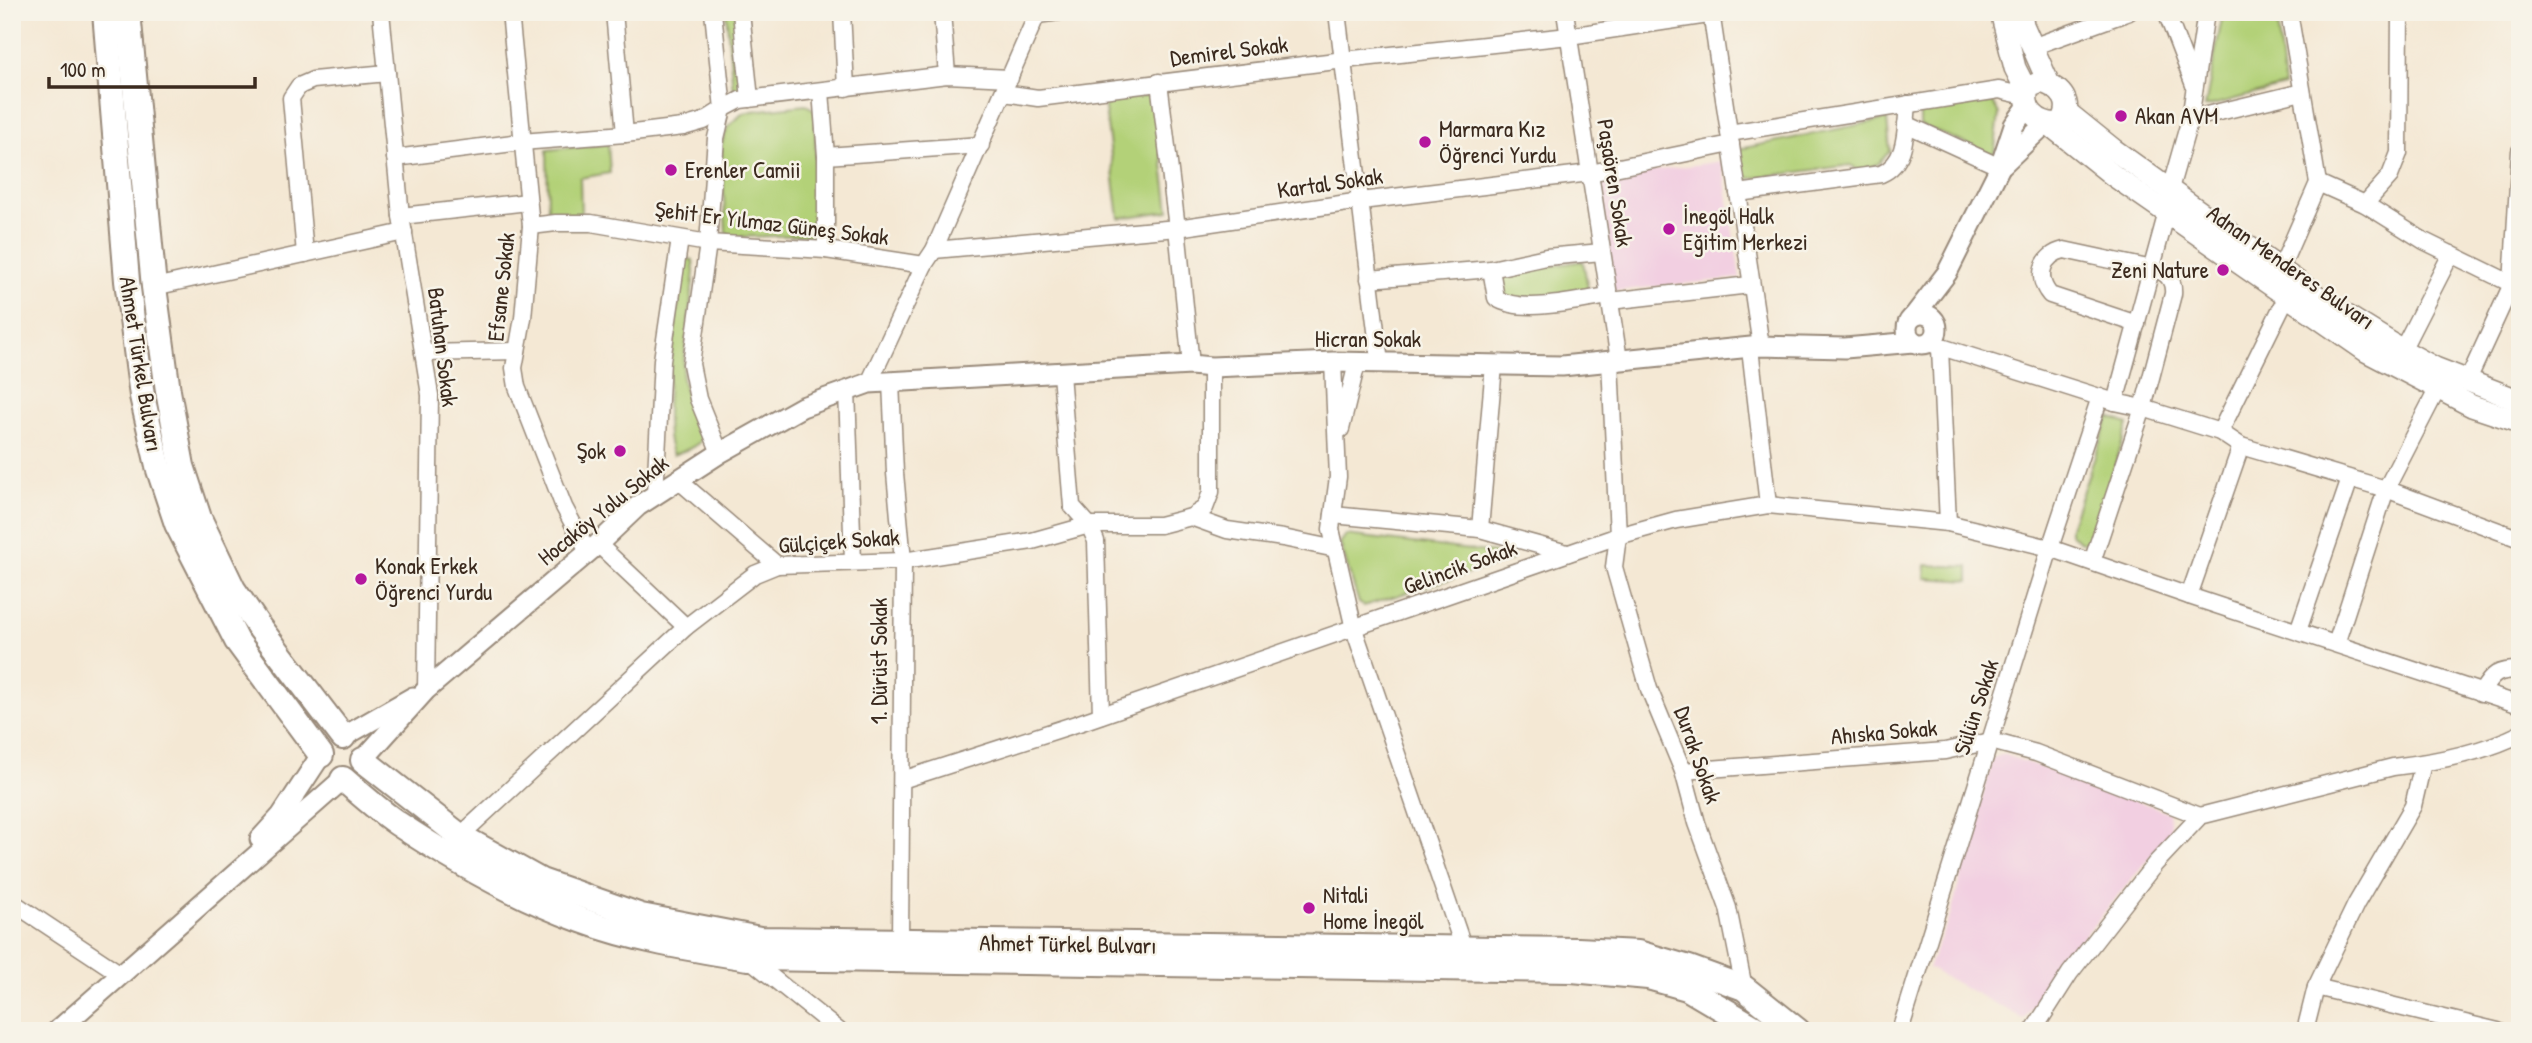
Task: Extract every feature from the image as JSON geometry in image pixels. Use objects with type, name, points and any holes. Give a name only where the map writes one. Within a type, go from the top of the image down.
[{"type":"main road","name":"Ahmet Türkel Bulvarı","points":[[104,12],[127,281],[142,396],[159,470],[177,524],[237,641],[321,755]]},
{"type":"main road","name":"Ahmet Türkel Bulvarı","points":[[128,12],[154,287],[181,466],[199,518],[233,589],[258,627],[343,737]]},
{"type":"main road","points":[[2001,12],[2015,68],[2026,98],[2036,118],[2055,120],[2067,104],[2061,94],[2042,82],[2029,87],[2026,98]]},
{"type":"main road","points":[[2021,12],[2023,25],[2049,84]]},
{"type":"main road","name":"Adnan Menderes Bulvarı","points":[[2055,120],[2114,150],[2331,306],[2402,351],[2467,382],[2520,401]]},
{"type":"main road","name":"Adnan Menderes Bulvarı","points":[[2055,120],[2114,176],[2367,351],[2437,390],[2472,406],[2520,422]]},
{"type":"main road","points":[[343,737],[349,738],[360,747],[363,760],[354,776],[343,779],[326,772],[321,755],[329,741],[343,737]]},
{"type":"main road","name":"Ahmet Türkel Bulvarı","points":[[363,760],[460,836],[541,881],[641,916],[760,939],[1638,953],[1744,988],[1798,1031]]},
{"type":"main road","name":"Ahmet Türkel Bulvarı","points":[[343,779],[395,822],[485,877],[580,920],[643,938],[748,958],[1572,970],[1648,977],[1687,988],[1759,1031]]},
{"type":"street","name":"Batuhan Sokak","points":[[381,12],[402,224],[430,395],[426,690]]},
{"type":"street","name":"Efsane Sokak","points":[[510,12],[531,226],[523,318],[514,368],[521,400],[564,507],[593,548],[686,627]]},
{"type":"street","points":[[614,12],[625,134]]},
{"type":"street","points":[[713,12],[723,109],[716,138],[708,243],[691,364],[698,399],[720,453]]},
{"type":"street","points":[[741,12],[750,99]]},
{"type":"street","points":[[842,12],[846,88]]},
{"type":"street","points":[[942,12],[947,75]]},
{"type":"street","points":[[869,383],[924,265],[934,250],[1037,13],[1059,12]]},
{"type":"street","points":[[1337,12],[1380,363]]},
{"type":"street","name":"Paşaören Sokak","points":[[1565,12],[1609,298],[1614,361],[1619,536]]},
{"type":"street","name":"Demirel Sokak","points":[[395,158],[521,142],[684,127],[704,121],[740,100],[947,75],[1007,86],[1038,98],[1344,60],[1569,36],[1728,12]]},
{"type":"street","points":[[2032,47],[2129,12]]},
{"type":"street","points":[[2166,12],[2195,86]]},
{"type":"street","points":[[2170,189],[2190,118],[2206,12]]},
{"type":"street","points":[[2280,270],[2318,183],[2290,12]]},
{"type":"street","points":[[2365,204],[2390,176],[2399,153],[2400,12]]},
{"type":"street","points":[[1711,14],[1750,285],[1768,505]]},
{"type":"street","points":[[305,254],[291,98],[299,86],[313,80],[387,74]]},
{"type":"street","points":[[1159,82],[1191,365]]},
{"type":"street","name":"Kartal Sokak","points":[[934,250],[1177,228],[1361,201],[1590,173],[1730,138],[1908,104],[1999,90],[2026,98]]},
{"type":"street","points":[[821,91],[826,156],[826,250]]},
{"type":"street","points":[[2190,118],[2302,92]]},
{"type":"street","points":[[1948,523],[1923,333],[1947,272],[2000,167],[2026,98]]},
{"type":"street","points":[[1738,193],[1881,174],[1893,168],[1902,154],[1908,104]]},
{"type":"street","points":[[2000,167],[2055,120]]},
{"type":"street","points":[[1906,124],[2000,167]]},
{"type":"street","points":[[826,156],[981,145]]},
{"type":"street","points":[[2467,382],[2516,283],[2520,151]]},
{"type":"street","points":[[2318,183],[2365,204],[2451,254],[2516,283]]},
{"type":"street","points":[[154,287],[305,254],[402,224],[527,202]]},
{"type":"street","name":"Sülün Sokak","points":[[1900,1031],[2050,548],[2137,324],[2167,212]]},
{"type":"street","name":"Şehit Er Yılmaz Güneş Sokak","points":[[531,226],[591,223],[708,243],[826,250],[924,265]]},
{"type":"street","points":[[655,495],[662,360],[680,239]]},
{"type":"street","points":[[2092,562],[2143,408],[2173,289],[2167,276],[2152,269],[2064,250],[2048,258],[2042,269],[2043,283],[2050,295],[2137,324]]},
{"type":"street","points":[[1370,279],[1491,269],[1546,257],[1602,252]]},
{"type":"street","points":[[2402,351],[2451,254]]},
{"type":"street","points":[[1491,269],[1496,298],[1505,304],[1519,307],[1750,285]]},
{"type":"street","points":[[2220,432],[2287,296]]},
{"type":"street","points":[[1923,333],[2108,400],[2220,432],[2241,446],[2386,489],[2520,539]]},
{"type":"street","name":"Hicran Sokak","points":[[891,382],[1191,365],[1211,367],[1333,362],[1562,366],[1755,347],[1845,348],[1881,337],[1923,333]]},
{"type":"street","points":[[423,353],[517,351]]},
{"type":"street","points":[[1333,362],[1338,477],[1332,529],[1336,549],[1354,629],[1464,949]]},
{"type":"street","points":[[1336,448],[1357,363]]},
{"type":"street","points":[[1480,529],[1494,365]]},
{"type":"street","points":[[1191,517],[1205,508],[1211,492],[1211,367]]},
{"type":"street","points":[[1061,374],[1072,506],[1089,526],[1096,541],[1101,715]]},
{"type":"street","name":"Hocaköy Yolu Sokak","points":[[426,690],[593,548],[638,506],[677,479],[802,407],[869,383],[891,382]]},
{"type":"street","name":"1. Dürüst Sokak","points":[[891,382],[903,561],[900,941]]},
{"type":"street","points":[[846,390],[853,562]]},
{"type":"street","points":[[2336,644],[2386,489],[2437,390]]},
{"type":"street","points":[[2189,596],[2241,446]]},
{"type":"street","points":[[677,479],[777,565]]},
{"type":"street","points":[[2298,631],[2350,479]]},
{"type":"street","name":"Gelincik Sokak","points":[[902,780],[1354,629],[1619,536],[1676,520],[1768,505],[1948,523],[2050,548],[2520,705]]},
{"type":"street","points":[[1333,515],[1480,529],[1567,553]]},
{"type":"street","points":[[1191,517],[1227,530],[1336,549]]},
{"type":"street","name":"Gülçiçek Sokak","points":[[460,836],[686,627],[755,574],[777,565],[903,561],[1032,541],[1089,526],[1160,525],[1191,517]]},
{"type":"street","name":"Durak Sokak","points":[[1619,536],[1614,567],[1649,689],[1683,771],[1697,823],[1728,908],[1744,988]]},
{"type":"street","points":[[2482,693],[2491,677],[2498,672],[2520,670]]},
{"type":"street","points":[[343,737],[426,690]]},
{"type":"street","points":[[363,760],[426,690]]},
{"type":"street","points":[[2033,1031],[2070,973],[2155,864],[2200,817],[2393,767],[2423,763],[2497,744],[2520,734]]},
{"type":"street","name":"Ahıska Sokak","points":[[1683,771],[1945,751],[1991,741],[2036,753],[2200,817]]},
{"type":"street","points":[[204,901],[281,816],[321,755]]},
{"type":"street","points":[[2305,1031],[2316,987],[2356,904],[2413,806],[2423,763]]},
{"type":"street","points":[[57,1031],[343,779]]},
{"type":"street","points":[[12,902],[122,975]]},
{"type":"street","points":[[748,958],[839,1031]]},
{"type":"street","points":[[2316,987],[2498,1031]]},
{"type":"shaded area","name":"İnegöl Halk Eğitim Merkezi","points":[[1722,161],[1740,278],[1613,291],[1599,179]]},
{"type":"shaded area","points":[[2003,754],[2168,812],[2172,831],[2076,946],[2024,1019],[1928,968],[1951,913],[1993,758]]},
{"type":"green space","points":[[726,12],[735,12],[742,89],[733,90]]},
{"type":"green space","points":[[2276,12],[2284,86],[2205,107],[2223,13]]},
{"type":"green space","points":[[1154,95],[1169,211],[1119,218],[1104,101]]},
{"type":"green space","points":[[1993,102],[1999,114],[1994,155],[1920,125],[1920,108]]},
{"type":"green space","points":[[806,105],[815,110],[817,235],[731,237],[726,233],[721,145],[728,127],[742,114],[752,111]]},
{"type":"green space","points":[[1887,119],[1890,151],[1878,164],[1859,171],[1851,165],[1745,179],[1739,149]]},
{"type":"green space","points":[[608,144],[610,173],[580,178],[581,214],[553,215],[548,212],[547,150]]},
{"type":"green space","points":[[685,259],[693,260],[694,272],[682,378],[685,391],[704,432],[696,445],[673,455],[668,439],[668,389]]},
{"type":"green space","points":[[1583,261],[1589,294],[1511,301],[1503,292],[1501,280],[1507,273]]},
{"type":"green space","points":[[2109,417],[2128,424],[2090,545],[2079,541],[2070,533],[2070,527]]},
{"type":"green space","points":[[1346,535],[1512,555],[1511,560],[1364,606],[1359,603],[1340,543]]},
{"type":"green space","points":[[1926,565],[1969,567],[1969,581],[1925,578]]},
{"type":"place","name":"Akan AVM","points":[[2121,116]]},
{"type":"place","name":"Marmara Kız Öğrenci Yurdu","points":[[1425,142]]},
{"type":"place","name":"Erenler Camii","points":[[671,170]]},
{"type":"place","name":"İnegöl Halk Eğitim Merkezi","points":[[1669,229]]},
{"type":"place","name":"Zeni Nature","points":[[2223,270]]},
{"type":"place","name":"Şok","points":[[620,451]]},
{"type":"place","name":"Konak Erkek Öğrenci Yurdu","points":[[361,579]]},
{"type":"place","name":"Nitali Home İnegöl","points":[[1309,908]]}]
